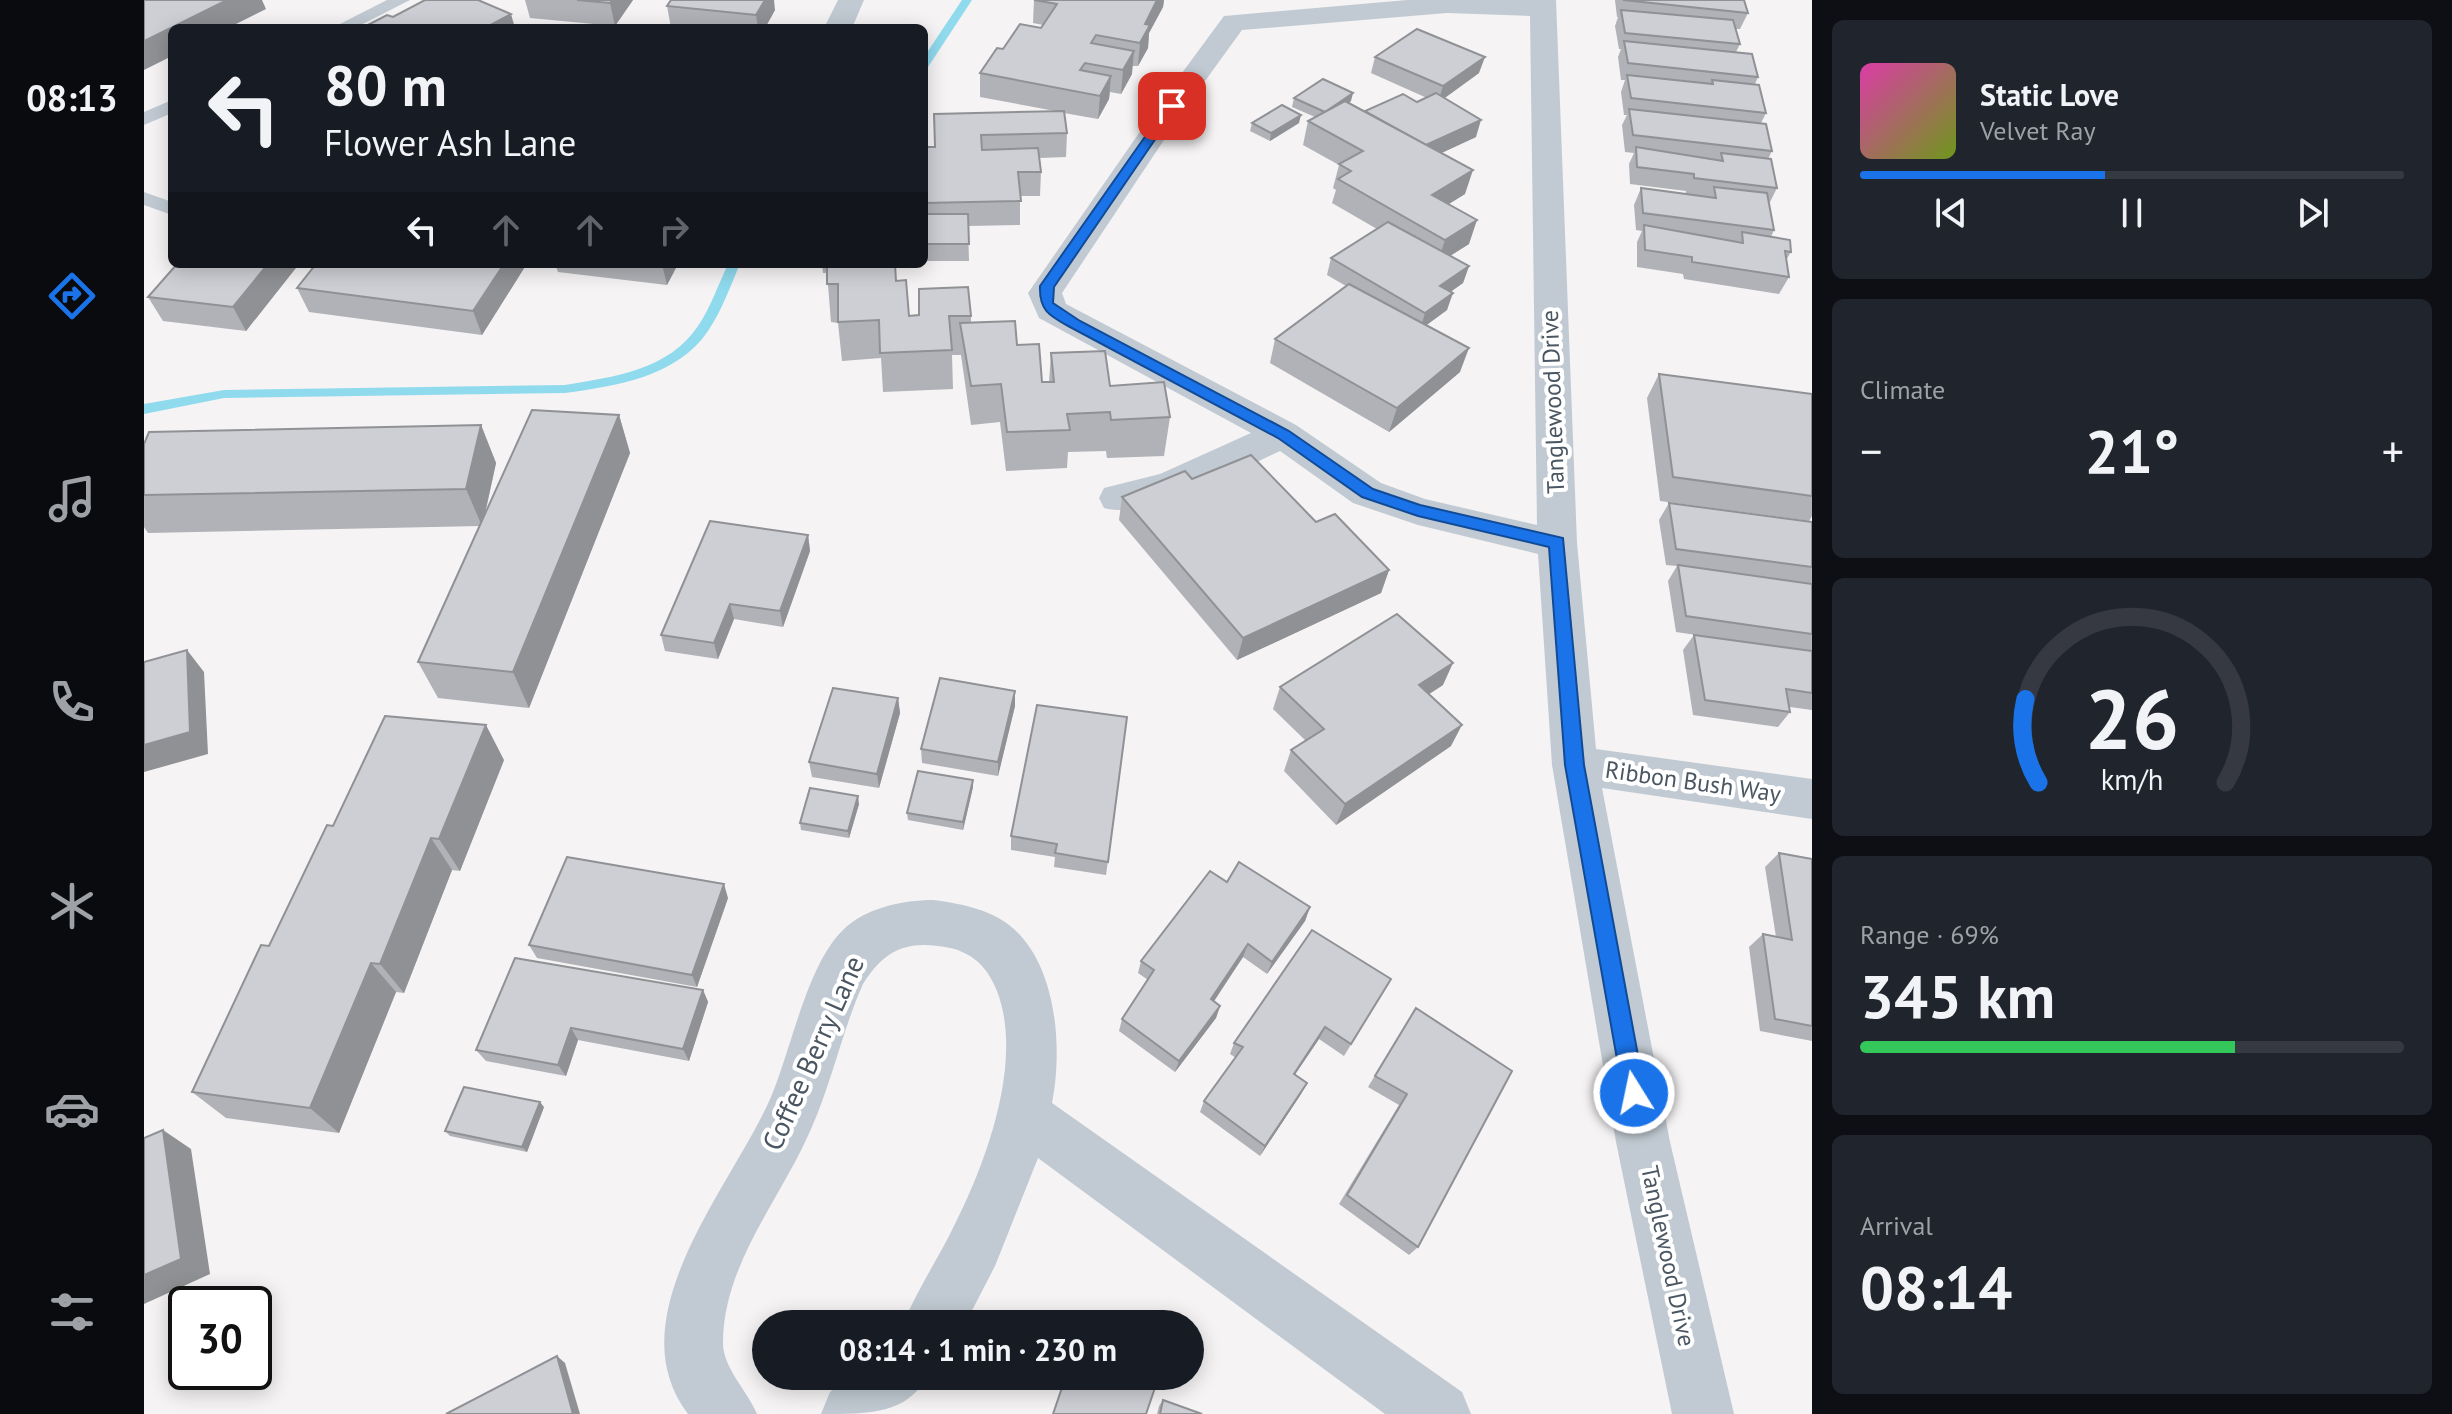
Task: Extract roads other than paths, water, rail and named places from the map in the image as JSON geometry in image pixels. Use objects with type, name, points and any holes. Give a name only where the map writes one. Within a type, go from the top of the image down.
[{"type":"street","points":[[840,24],[851,0]]},
{"type":"street","points":[[1543,4],[1447,5],[1234,22],[1047,286],[1046,303],[1051,310],[1283,434],[1349,482],[1391,503],[1502,533],[1557,543]]},
{"type":"street","name":"Tanglewood Drive","points":[[1543,4],[1557,543],[1575,765],[1643,1142],[1703,1414]]},
{"type":"street","points":[[1118,498],[1170,486],[1283,434]]},
{"type":"street","name":"Ribbon Bush Way","points":[[1575,765],[1812,799]]},
{"type":"street","name":"Coffee Berry Lane","points":[[726,1414],[715,1405],[700,1383],[694,1345],[703,1290],[734,1214],[791,1114],[839,981],[865,940],[891,927],[918,922],[945,922],[981,934],[1002,950],[1019,977],[1031,1010],[1033,1046],[1024,1115],[992,1208],[939,1310]]},
{"type":"street","points":[[1024,1115],[1440,1414]]},
{"type":"street","points":[[852,1414],[881,1390]]},
{"type":"lane","points":[[350,24],[401,0]]},
{"type":"lane","points":[[144,119],[168,108]]},
{"type":"lane","points":[[144,198],[168,207]]},
{"type":"waterway","points":[[928,59],[967,0]]},
{"type":"waterway","points":[[144,409],[224,394],[565,389],[636,375],[669,360],[697,337],[713,311],[732,268]]}]
